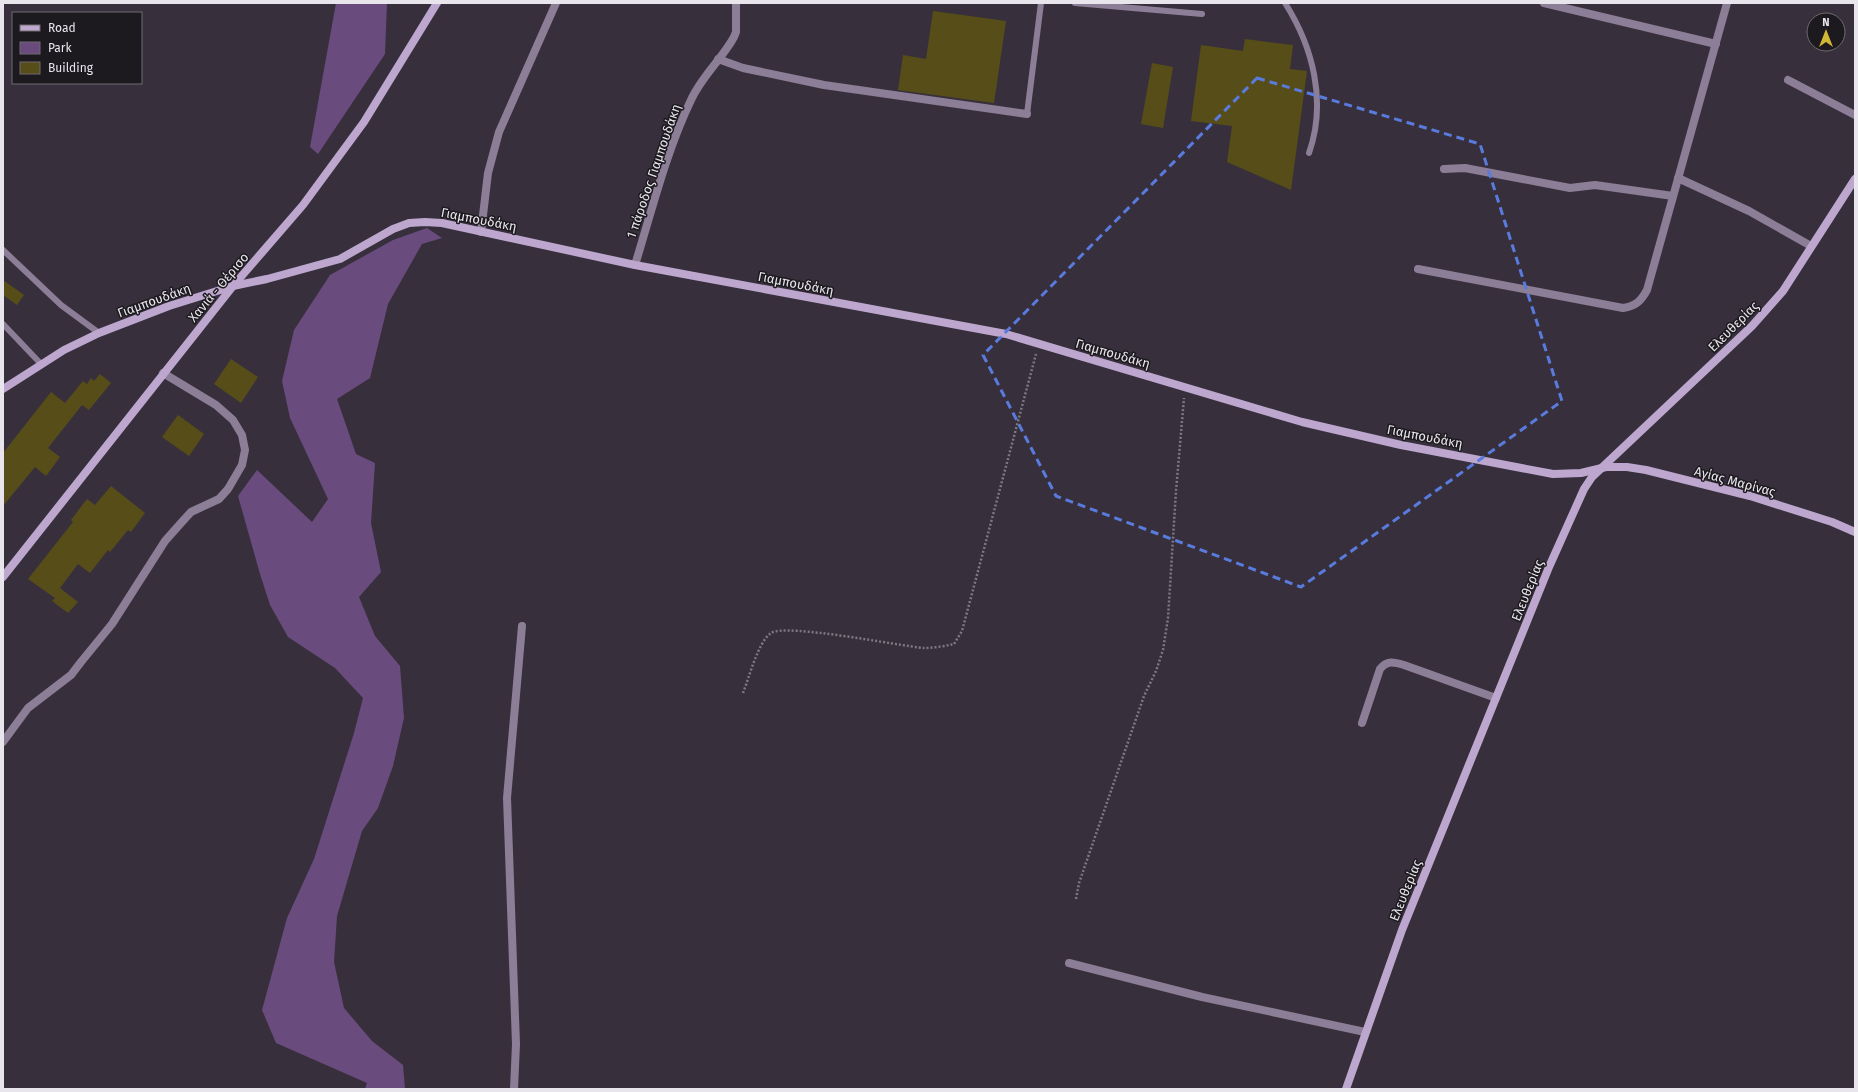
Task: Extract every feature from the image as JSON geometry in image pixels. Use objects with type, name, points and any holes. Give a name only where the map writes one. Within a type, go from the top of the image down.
[{"type":"main road","name":"Χανιά - Θέρισο","points":[[3,577],[233,286],[303,205],[364,122],[437,3]]},
{"type":"main road","name":"Ελευθερίας","points":[[1346,1089],[1402,930],[1549,566],[1584,489],[1588,482],[1606,467],[1638,433],[1752,326],[1783,291],[1855,179]]},
{"type":"main road","name":"Γιαμπουδάκη","points":[[3,390],[41,364],[99,333],[169,306],[233,286],[267,279],[340,259],[393,229],[409,224],[425,222],[442,223],[635,265],[1006,334],[1309,424],[1401,444],[1553,474],[1581,473],[1606,467]]},
{"type":"main road","name":"Αγίας Μαρίνας","points":[[1606,467],[1627,467],[1646,470],[1750,496],[1832,522],[1855,532]]},
{"type":"street","points":[[481,232],[488,173],[499,132],[556,3]]},
{"type":"street","name":"1 πάροδος Γιαμπουδάκη","points":[[635,265],[668,158],[690,101],[697,87],[731,42],[736,32],[736,3]]},
{"type":"street","points":[[1544,3],[1716,44]]},
{"type":"street","points":[[1418,269],[1615,306],[1631,306],[1642,300],[1647,290],[1727,3]]},
{"type":"street","points":[[718,59],[743,68],[824,85],[1028,114]]},
{"type":"street","points":[[1788,80],[1855,115]]},
{"type":"street","points":[[1444,169],[1465,168],[1570,188],[1595,185],[1673,196]]},
{"type":"street","points":[[1678,178],[1749,211],[1811,246]]},
{"type":"street","points":[[3,742],[28,708],[70,675],[112,624],[165,541],[191,512],[219,499],[228,489],[242,465],[245,450],[242,435],[233,420],[216,406],[164,372]]},
{"type":"street","points":[[514,1089],[516,1044],[507,798],[522,626]]},
{"type":"street","points":[[1362,723],[1380,670],[1385,664],[1391,662],[1404,665],[1496,698]]},
{"type":"street","points":[[1069,962],[1202,997],[1365,1032]]},
{"type":"lane","points":[[1028,114],[1041,3]]},
{"type":"lane","points":[[1074,3],[1202,14]]},
{"type":"lane","points":[[1285,3],[1296,20],[1314,67],[1316,119],[1314,138],[1309,153]]},
{"type":"lane","points":[[3,250],[61,305],[99,333]]},
{"type":"lane","points":[[3,324],[41,364]]},
{"type":"path","points":[[743,693],[762,644],[771,633],[782,630],[828,634],[925,648],[943,647],[954,644],[962,631],[1039,344]]},
{"type":"path","points":[[1076,899],[1079,883],[1144,696],[1156,671],[1163,650],[1168,618],[1176,491],[1185,387]]},
{"type":"highlighted area","points":[[1257,78],[1480,144],[1562,401],[1301,587],[1056,496],[983,355]]},
{"type":"green space","points":[[336,3],[387,3],[385,54],[318,154],[310,147]]},
{"type":"green space","points":[[427,228],[442,238],[422,244],[388,304],[370,378],[337,399],[356,454],[375,463],[371,523],[381,572],[359,597],[375,636],[400,666],[404,718],[393,766],[378,808],[362,831],[337,916],[334,962],[344,1008],[372,1041],[403,1065],[405,1089],[365,1089],[367,1083],[276,1043],[262,1010],[287,918],[314,859],[354,733],[363,698],[335,668],[288,637],[270,605],[238,496],[257,470],[312,522],[328,499],[290,418],[282,381],[294,330],[330,275],[393,240]]},
{"type":"building","points":[[933,11],[1006,21],[994,103],[898,90],[903,55],[926,59]]},
{"type":"building","points":[[1245,39],[1293,45],[1290,69],[1307,71],[1291,190],[1227,162],[1232,126],[1191,121],[1201,45],[1243,51]]},
{"type":"building","points":[[1152,63],[1173,67],[1163,128],[1141,124]]},
{"type":"building","points":[[3,280],[24,295],[17,305],[3,295]]},
{"type":"building","points":[[231,359],[258,377],[241,403],[214,384]]},
{"type":"building","points":[[100,374],[111,383],[89,410],[82,405],[48,448],[60,457],[46,476],[35,467],[3,506],[3,453],[51,392],[65,403],[83,381],[87,384],[91,378],[94,381]]},
{"type":"building","points":[[178,415],[204,434],[189,456],[162,437]]},
{"type":"building","points":[[111,486],[145,513],[131,532],[128,530],[110,552],[108,550],[90,573],[78,564],[60,588],[78,602],[68,613],[52,601],[55,598],[28,579],[73,522],[71,520],[87,499],[95,505]]}]
